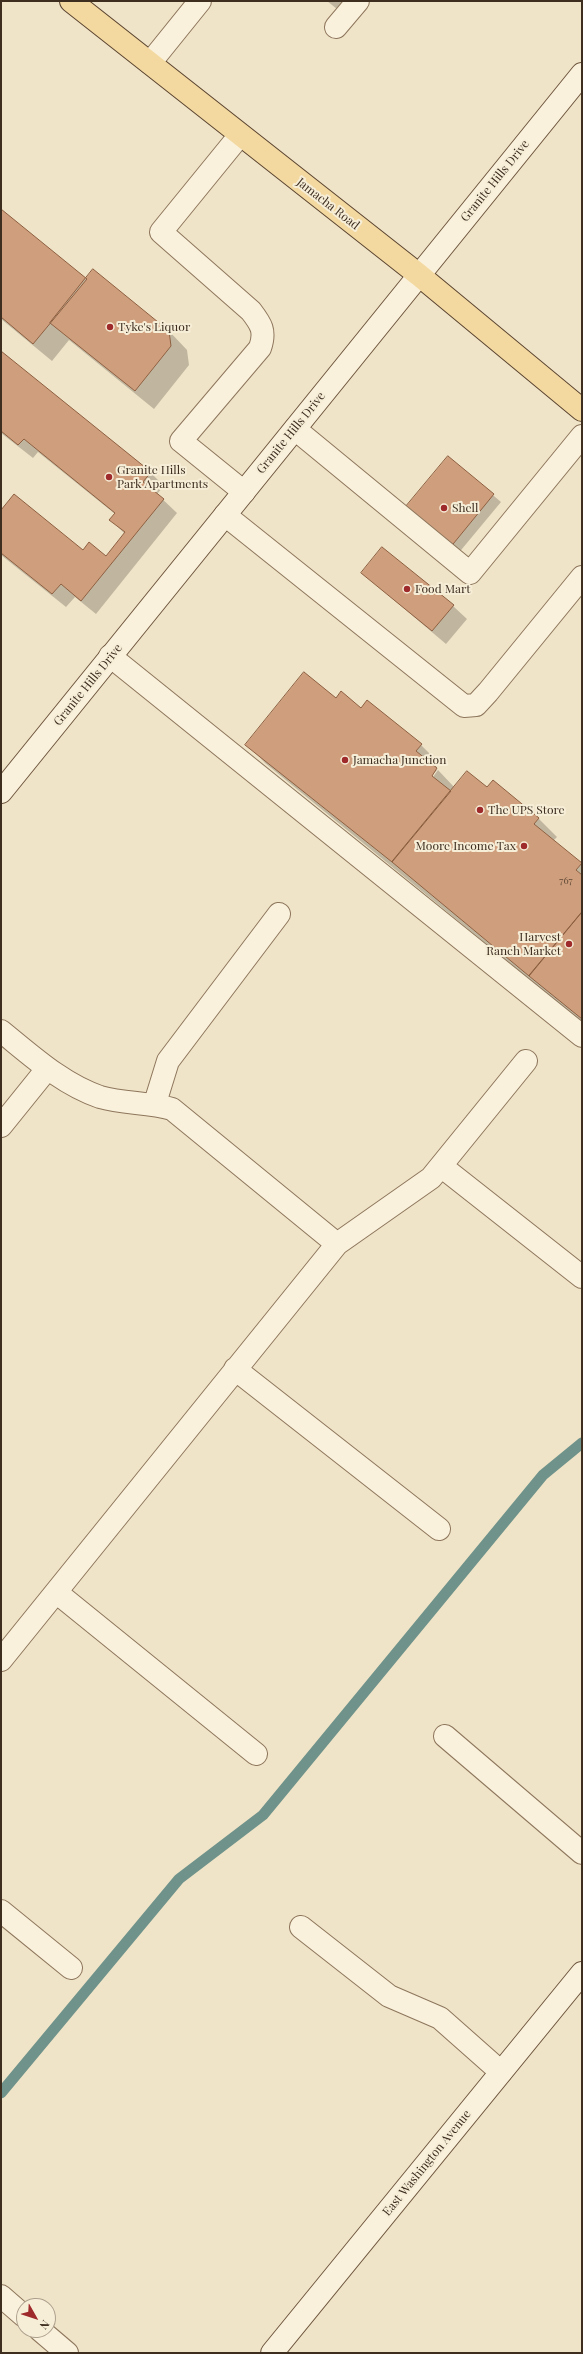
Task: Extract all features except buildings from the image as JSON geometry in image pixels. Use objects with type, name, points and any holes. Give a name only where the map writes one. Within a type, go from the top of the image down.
[{"type":"main road","name":"Jamacha Road","points":[[71,1],[419,275],[582,410]]},
{"type":"street","points":[[150,63],[200,1]]},
{"type":"street","points":[[336,27],[358,1]]},
{"type":"street","name":"Granite Hills Drive","points":[[1,792],[419,275],[579,83]]},
{"type":"street","points":[[240,135],[162,232],[251,311],[263,326],[264,338],[260,348],[181,441],[244,492]]},
{"type":"street","points":[[295,429],[470,573],[582,436]]},
{"type":"street","points":[[225,515],[464,706],[476,705],[488,692],[582,577]]},
{"type":"street","points":[[110,656],[582,1036]]},
{"type":"street","points":[[155,1103],[168,1061],[279,914]]},
{"type":"street","points":[[1,1031],[47,1069],[75,1087],[101,1097],[127,1102],[155,1103],[172,1109],[337,1244]]},
{"type":"street","points":[[1,1660],[337,1244],[431,1178],[526,1061]]},
{"type":"street","points":[[1,1126],[47,1069]]},
{"type":"street","points":[[441,1166],[582,1277]]},
{"type":"street","points":[[236,1369],[439,1529]]},
{"type":"street","points":[[56,1592],[256,1754]]},
{"type":"street","points":[[445,1736],[582,1853]]},
{"type":"street","points":[[1,1911],[71,1968]]},
{"type":"street","points":[[301,1927],[389,1996],[440,2018],[501,2072]]},
{"type":"street","name":"East Washington Avenue","points":[[272,2353],[582,1973]]},
{"type":"street","points":[[1,2296],[16,2309]]},
{"type":"street","points":[[49,2338],[67,2353]]},
{"type":"waterway","points":[[1,2093],[179,1879],[263,1815],[543,1475],[582,1443]]},
{"type":"place","name":"Tyke's Liquor","points":[[110,327]]},
{"type":"place","name":"Granite Hills Park Apartments","points":[[109,477]]},
{"type":"place","name":"Shell","points":[[444,508]]},
{"type":"place","name":"Food Mart","points":[[407,589]]},
{"type":"place","name":"Jamacha Junction","points":[[345,760]]},
{"type":"place","name":"The UPS Store","points":[[480,810]]},
{"type":"place","name":"Moore Income Tax","points":[[524,846]]},
{"type":"place","name":"Harvest Ranch Market","points":[[569,944]]}]
